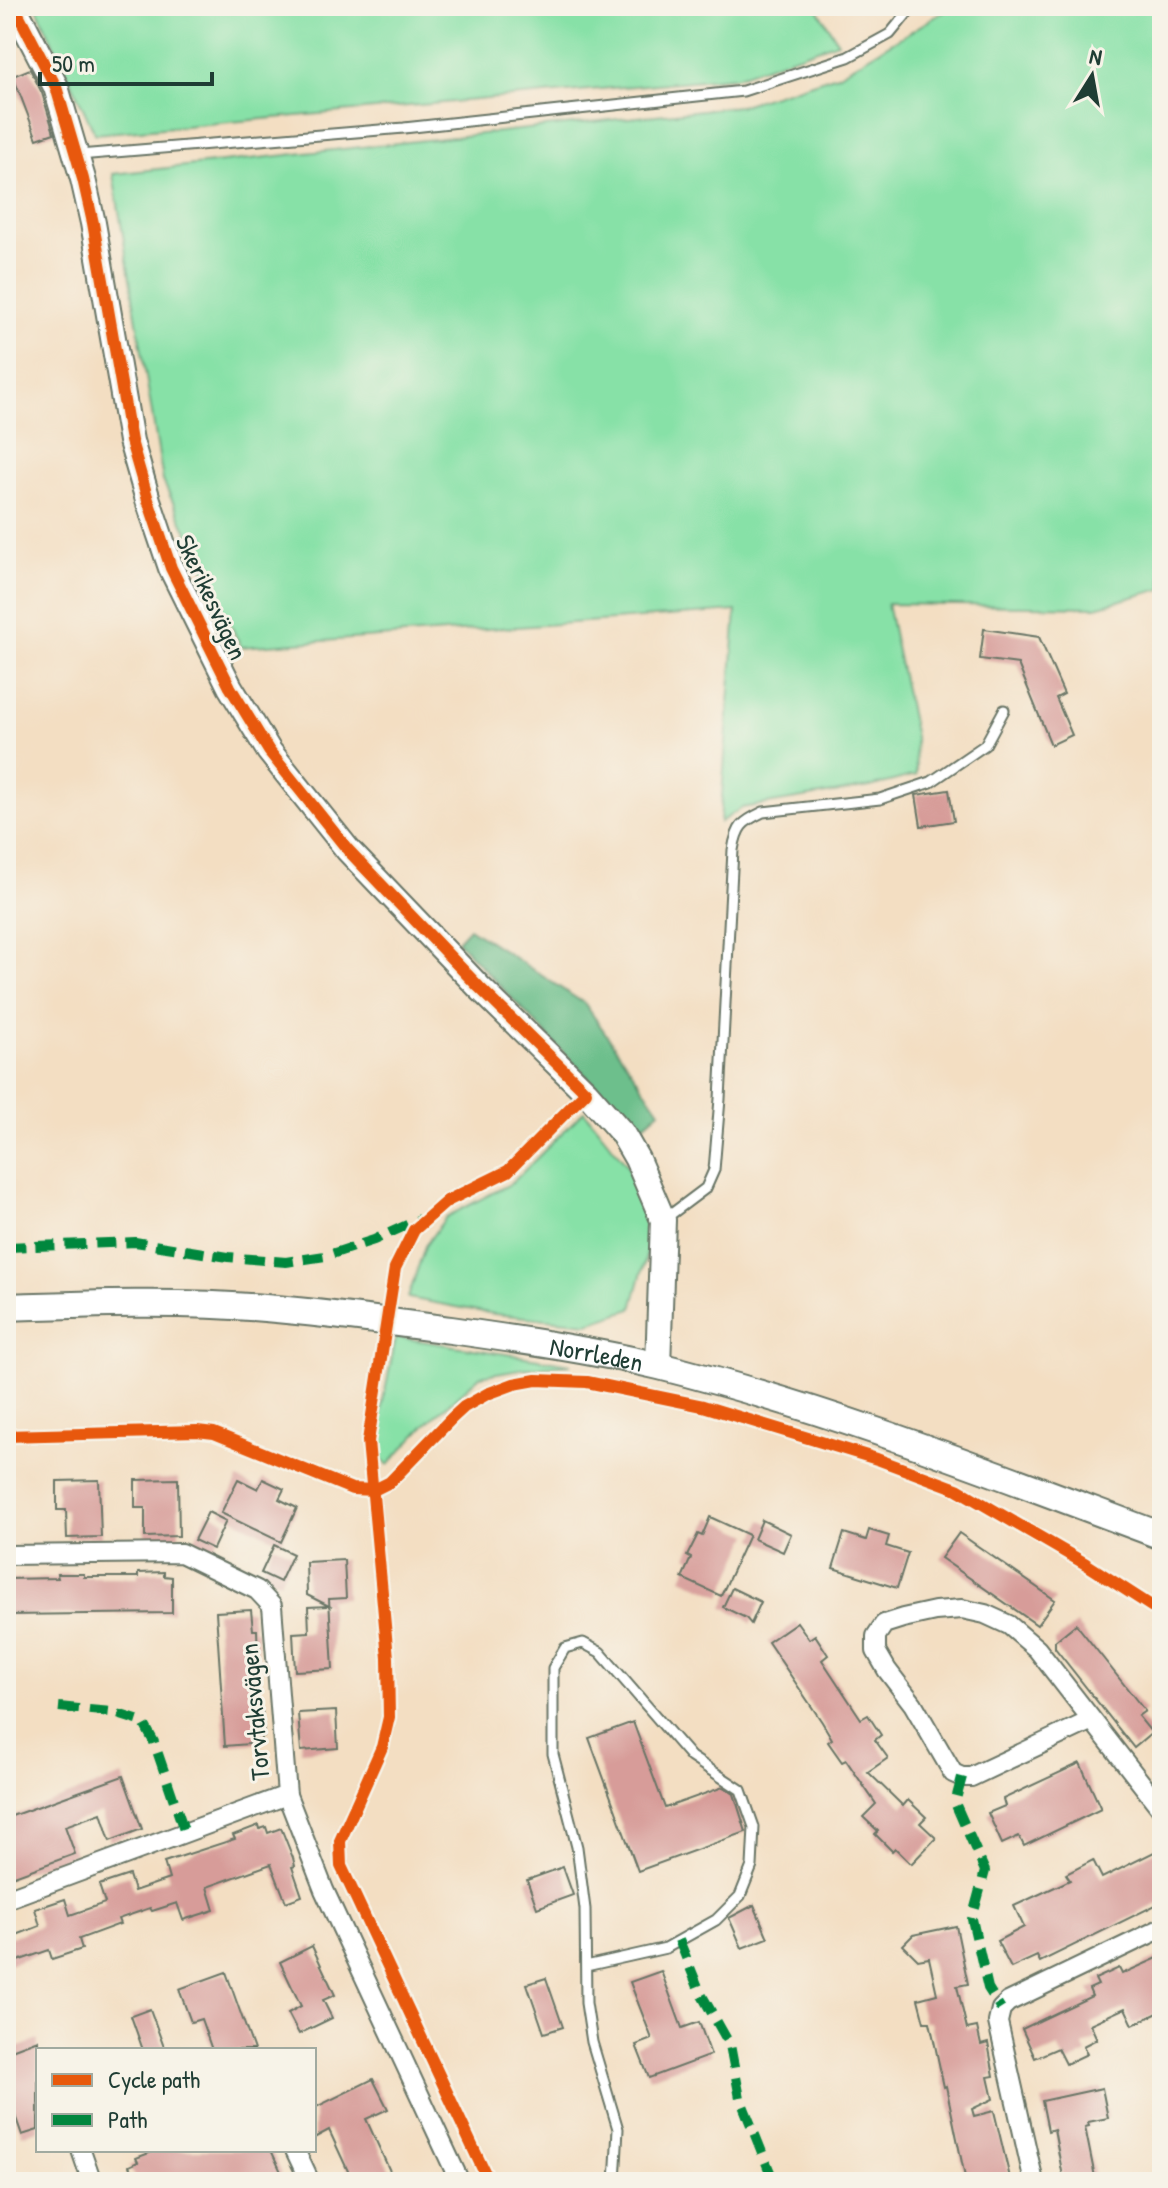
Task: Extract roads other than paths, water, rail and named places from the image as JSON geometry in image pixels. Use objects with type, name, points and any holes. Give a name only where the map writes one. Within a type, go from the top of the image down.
[{"type":"main road","name":"Norrleden","points":[[6,1307],[121,1303],[267,1308],[537,1342],[658,1366],[856,1423],[1162,1536]]},
{"type":"street","name":"Skerikesvägen","points":[[14,6],[56,87],[76,155],[93,223],[131,441],[171,568],[230,687],[269,751],[348,850],[479,987],[586,1092],[622,1133],[637,1159],[663,1220],[658,1366]]},
{"type":"street","name":"Torvtaksvägen","points":[[6,1555],[181,1553],[257,1590],[272,1606],[287,1795],[6,1899]]},
{"type":"street","points":[[1092,1720],[971,1777],[962,1777],[953,1773],[913,1704],[887,1670],[876,1651],[876,1636],[884,1624],[935,1611],[962,1609],[985,1614],[1009,1625],[1037,1649],[1162,1810]]},
{"type":"street","points":[[287,1795],[324,1890],[460,2182]]},
{"type":"street","points":[[1034,2182],[998,2022],[1001,2009],[1008,2002],[1162,1928]]},
{"type":"street","points":[[82,2152],[92,2182]]},
{"type":"street","points":[[296,2152],[310,2182]]},
{"type":"lane","points":[[76,155],[404,128],[743,91],[848,57],[890,34],[913,6]]},
{"type":"lane","points":[[663,1220],[706,1188],[714,1170],[736,832],[746,820],[763,812],[880,799],[931,782],[985,745],[1004,710]]},
{"type":"lane","points":[[586,1966],[666,1948],[716,1920],[740,1896],[752,1866],[754,1827],[741,1790],[691,1757],[600,1652],[583,1643],[565,1648],[553,1668],[553,1754],[577,1847],[585,1909],[586,2003],[592,2042],[618,2129],[615,2182]]}]
